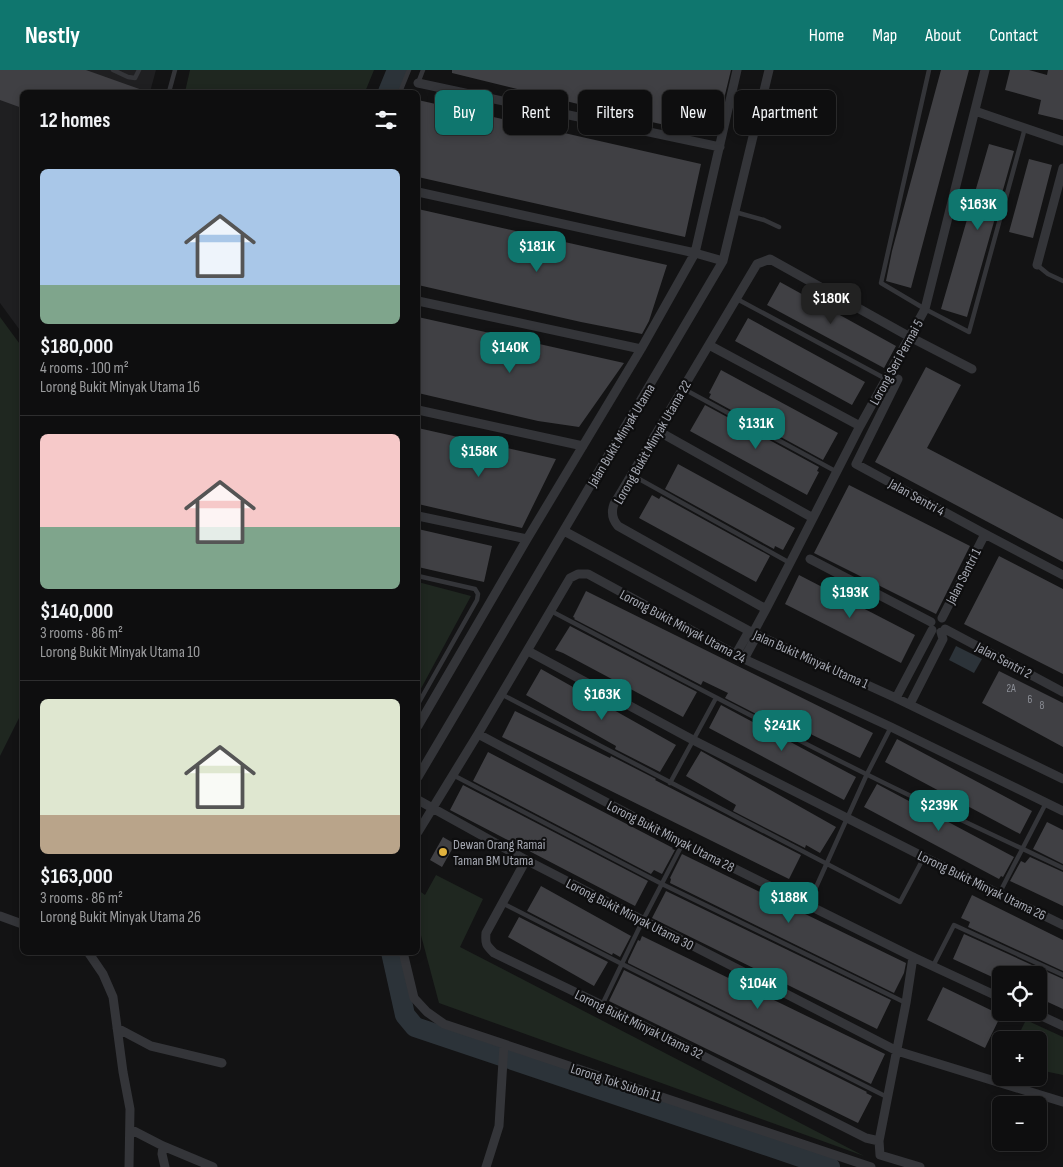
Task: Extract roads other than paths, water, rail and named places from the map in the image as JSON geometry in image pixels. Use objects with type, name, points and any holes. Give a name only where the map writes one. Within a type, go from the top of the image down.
[{"type":"street","name":"Jalan Bukit Minyak Utama","points":[[420,723],[641,349],[695,253],[737,70]]},
{"type":"street","name":"Jalan Bukit Minyak Utama","points":[[420,774],[723,262],[769,70]]},
{"type":"street","name":"Lorong Seri Permai 5","points":[[740,656],[766,610],[860,426],[925,309],[985,70]]},
{"type":"street","points":[[418,83],[720,147]]},
{"type":"street","points":[[975,111],[1063,141]]},
{"type":"street","points":[[1037,265],[1063,168]]},
{"type":"street","points":[[420,192],[695,253],[723,262]]},
{"type":"street","name":"Lorong Bukit Minyak Utama 22","points":[[766,610],[618,526],[612,516],[614,504],[757,264],[770,259],[910,337]]},
{"type":"street","points":[[420,301],[641,349]]},
{"type":"street","points":[[910,337],[972,369]]},
{"type":"street","points":[[709,345],[860,426]]},
{"type":"street","name":"Jalan Sentri 4","points":[[898,379],[856,464],[1063,574]]},
{"type":"street","points":[[420,410],[583,446]]},
{"type":"street","points":[[658,431],[813,518]]},
{"type":"street","points":[[420,516],[527,540]]},
{"type":"street","name":"Jalan Bukit Minyak Utama 1","points":[[564,531],[753,633],[910,704],[1063,779]]},
{"type":"street","name":"Jalan Sentri 1","points":[[937,628],[934,618],[942,618],[985,534]]},
{"type":"street","name":"Jalan Sentri 2","points":[[810,559],[937,628],[1063,692]]},
{"type":"street","name":"Lorong Bukit Minyak Utama 24","points":[[420,829],[570,578],[578,574],[588,574],[740,656],[1063,811]]},
{"type":"street","points":[[896,698],[937,628]]},
{"type":"street","points":[[910,704],[943,639],[937,628]]},
{"type":"street","name":"Lorong Bukit Minyak Utama 26","points":[[528,651],[693,740],[1063,925]]},
{"type":"street","name":"Lorong Bukit Minyak Utama 28","points":[[478,734],[683,843],[913,958],[992,994]]},
{"type":"street","name":"Lorong Bukit Minyak Utama 30","points":[[420,801],[526,860],[897,1051],[1063,1102]]},
{"type":"street","name":"Lorong Bukit Minyak Utama 32","points":[[526,860],[486,932],[485,941],[494,953],[602,1005],[866,1138],[879,1141]]},
{"type":"street","points":[[0,916],[20,923]]},
{"type":"street","points":[[90,955],[104,974],[114,996],[123,1072],[130,1109],[129,1167]]},
{"type":"street","name":"Lorong Tok Suboh 11","points":[[404,955],[414,998],[427,1012],[444,1024],[504,1048],[871,1167]]},
{"type":"street","points":[[913,958],[879,1141],[880,1155],[920,1167]]},
{"type":"street","points":[[1047,1019],[1063,1026]]},
{"type":"street","points":[[117,1028],[151,1046],[222,1063]]},
{"type":"street","points":[[486,1167],[499,1126],[504,1048]]},
{"type":"street","points":[[130,1129],[163,1146],[213,1167]]},
{"type":"street","points":[[163,1146],[162,1154],[165,1167]]},
{"type":"lane","points":[[113,70],[135,78],[139,70]]},
{"type":"lane","points":[[170,90],[175,70]]},
{"type":"lane","points":[[401,90],[409,70]]},
{"type":"lane","points":[[418,83],[423,70]]},
{"type":"lane","points":[[929,70],[880,283],[969,332],[1025,128]]},
{"type":"lane","points":[[735,212],[764,220],[779,227]]},
{"type":"lane","points":[[1037,265],[1048,274],[1063,281]]},
{"type":"lane","points":[[737,299],[886,379]]},
{"type":"lane","points":[[682,388],[837,472]]},
{"type":"lane","points":[[632,475],[790,563]]},
{"type":"lane","points":[[420,576],[475,590],[478,594],[477,600],[420,700]]},
{"type":"lane","points":[[551,611],[716,698],[867,774],[1063,868]]},
{"type":"lane","points":[[502,694],[900,902],[924,857]]},
{"type":"lane","points":[[670,782],[716,698]]},
{"type":"lane","points":[[808,905],[867,774],[891,727]]},
{"type":"lane","points":[[453,775],[662,884],[906,1003]]},
{"type":"lane","points":[[998,894],[1046,803]]},
{"type":"lane","points":[[602,1005],[683,843]]},
{"type":"lane","points":[[502,902],[888,1098]]},
{"type":"lane","points":[[932,966],[954,925],[1063,975]]},
{"type":"waterway","points":[[389,90],[397,70]]},
{"type":"waterway","points":[[392,955],[405,1015],[415,1027],[830,1167]]},
{"type":"place","name":"Dewan Orang Ramai Taman BM Utama","points":[[443,852]]}]
